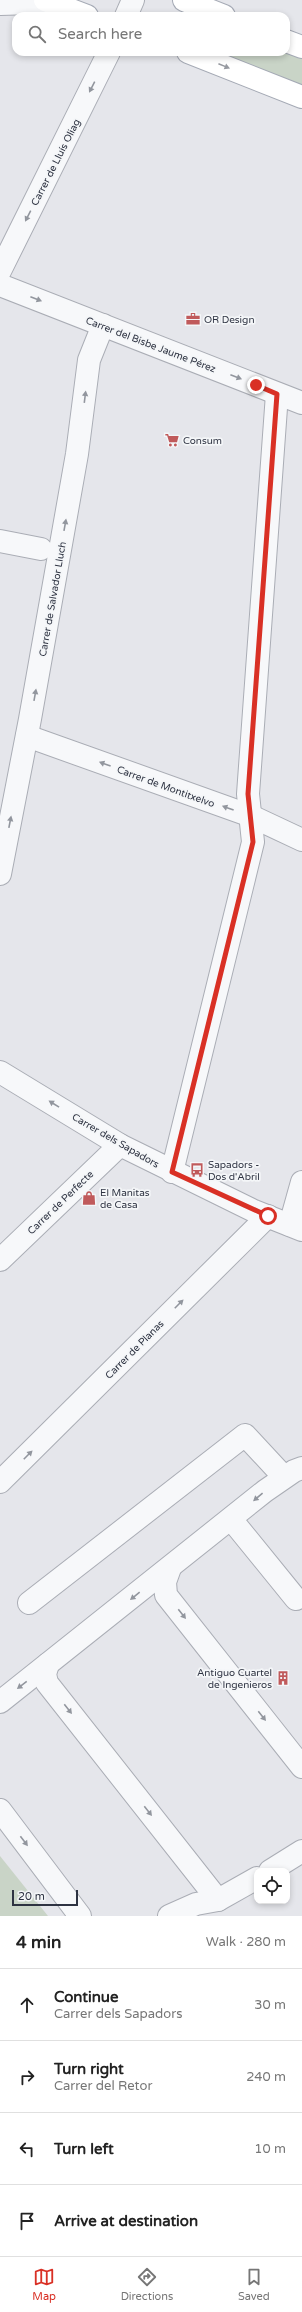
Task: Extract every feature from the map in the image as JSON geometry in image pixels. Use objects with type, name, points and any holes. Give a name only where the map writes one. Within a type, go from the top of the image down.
[{"type":"main road","points":[[184,0],[214,12]]},
{"type":"main road","points":[[53,3],[77,12]]},
{"type":"main road","points":[[290,42],[302,47]]},
{"type":"main road","points":[[198,56],[302,97]]},
{"type":"street","points":[[128,12],[133,0]]},
{"type":"street","points":[[0,4],[53,3]]},
{"type":"street","name":"Carrer de Lluís Oliag","points":[[0,271],[107,56]]},
{"type":"street","name":"Carrer del Bisbe Jaume Pérez","points":[[0,285],[302,403]]},
{"type":"street","name":"Carrer de Salvador Lluch","points":[[0,874],[27,736],[78,454],[89,360],[103,324]]},
{"type":"street","points":[[172,1172],[253,842],[248,794],[277,394]]},
{"type":"street","points":[[0,541],[41,549]]},
{"type":"street","name":"Carrer de Montitxelvo","points":[[27,736],[251,816],[302,840]]},
{"type":"street","name":"Carrer dels Sapadors","points":[[0,1072],[120,1145],[172,1172],[268,1216],[296,1227]]},
{"type":"street","name":"Carrer de Perfecte","points":[[0,1260],[120,1145]]},
{"type":"street","points":[[296,1227],[302,1182]]},
{"type":"street","name":"Carrer de Planas","points":[[0,1482],[268,1216]]},
{"type":"street","points":[[0,1702],[231,1519],[293,1473],[245,1435],[29,1603]]},
{"type":"street","points":[[231,1519],[296,1599]]},
{"type":"street","points":[[170,1568],[165,1582],[166,1595],[302,1767]]},
{"type":"street","points":[[48,1664],[45,1674],[47,1683],[218,1900]]},
{"type":"street","points":[[0,1810],[80,1916]]},
{"type":"street","points":[[275,1868],[302,1851]]},
{"type":"street","points":[[169,1916],[196,1904],[218,1900],[254,1880]]},
{"type":"shaded area","points":[[290,54],[302,58],[302,85],[228,56],[290,56]]},
{"type":"shaded area","points":[[0,1856],[48,1916],[0,1916]]},
{"type":"place","name":"OR Design","points":[[193,319]]},
{"type":"place","name":"Consum","points":[[172,440]]},
{"type":"place","name":"Sapadors - Dos d'Abril","points":[[197,1170]]},
{"type":"place","name":"El Manitas de Casa","points":[[89,1198]]},
{"type":"place","name":"Antiguo Cuartel de Ingenieros","points":[[283,1678]]},
{"type":"route","points":[[256,385],[277,394],[273,432],[248,794],[253,842],[172,1172],[254,1211],[268,1216]]}]
